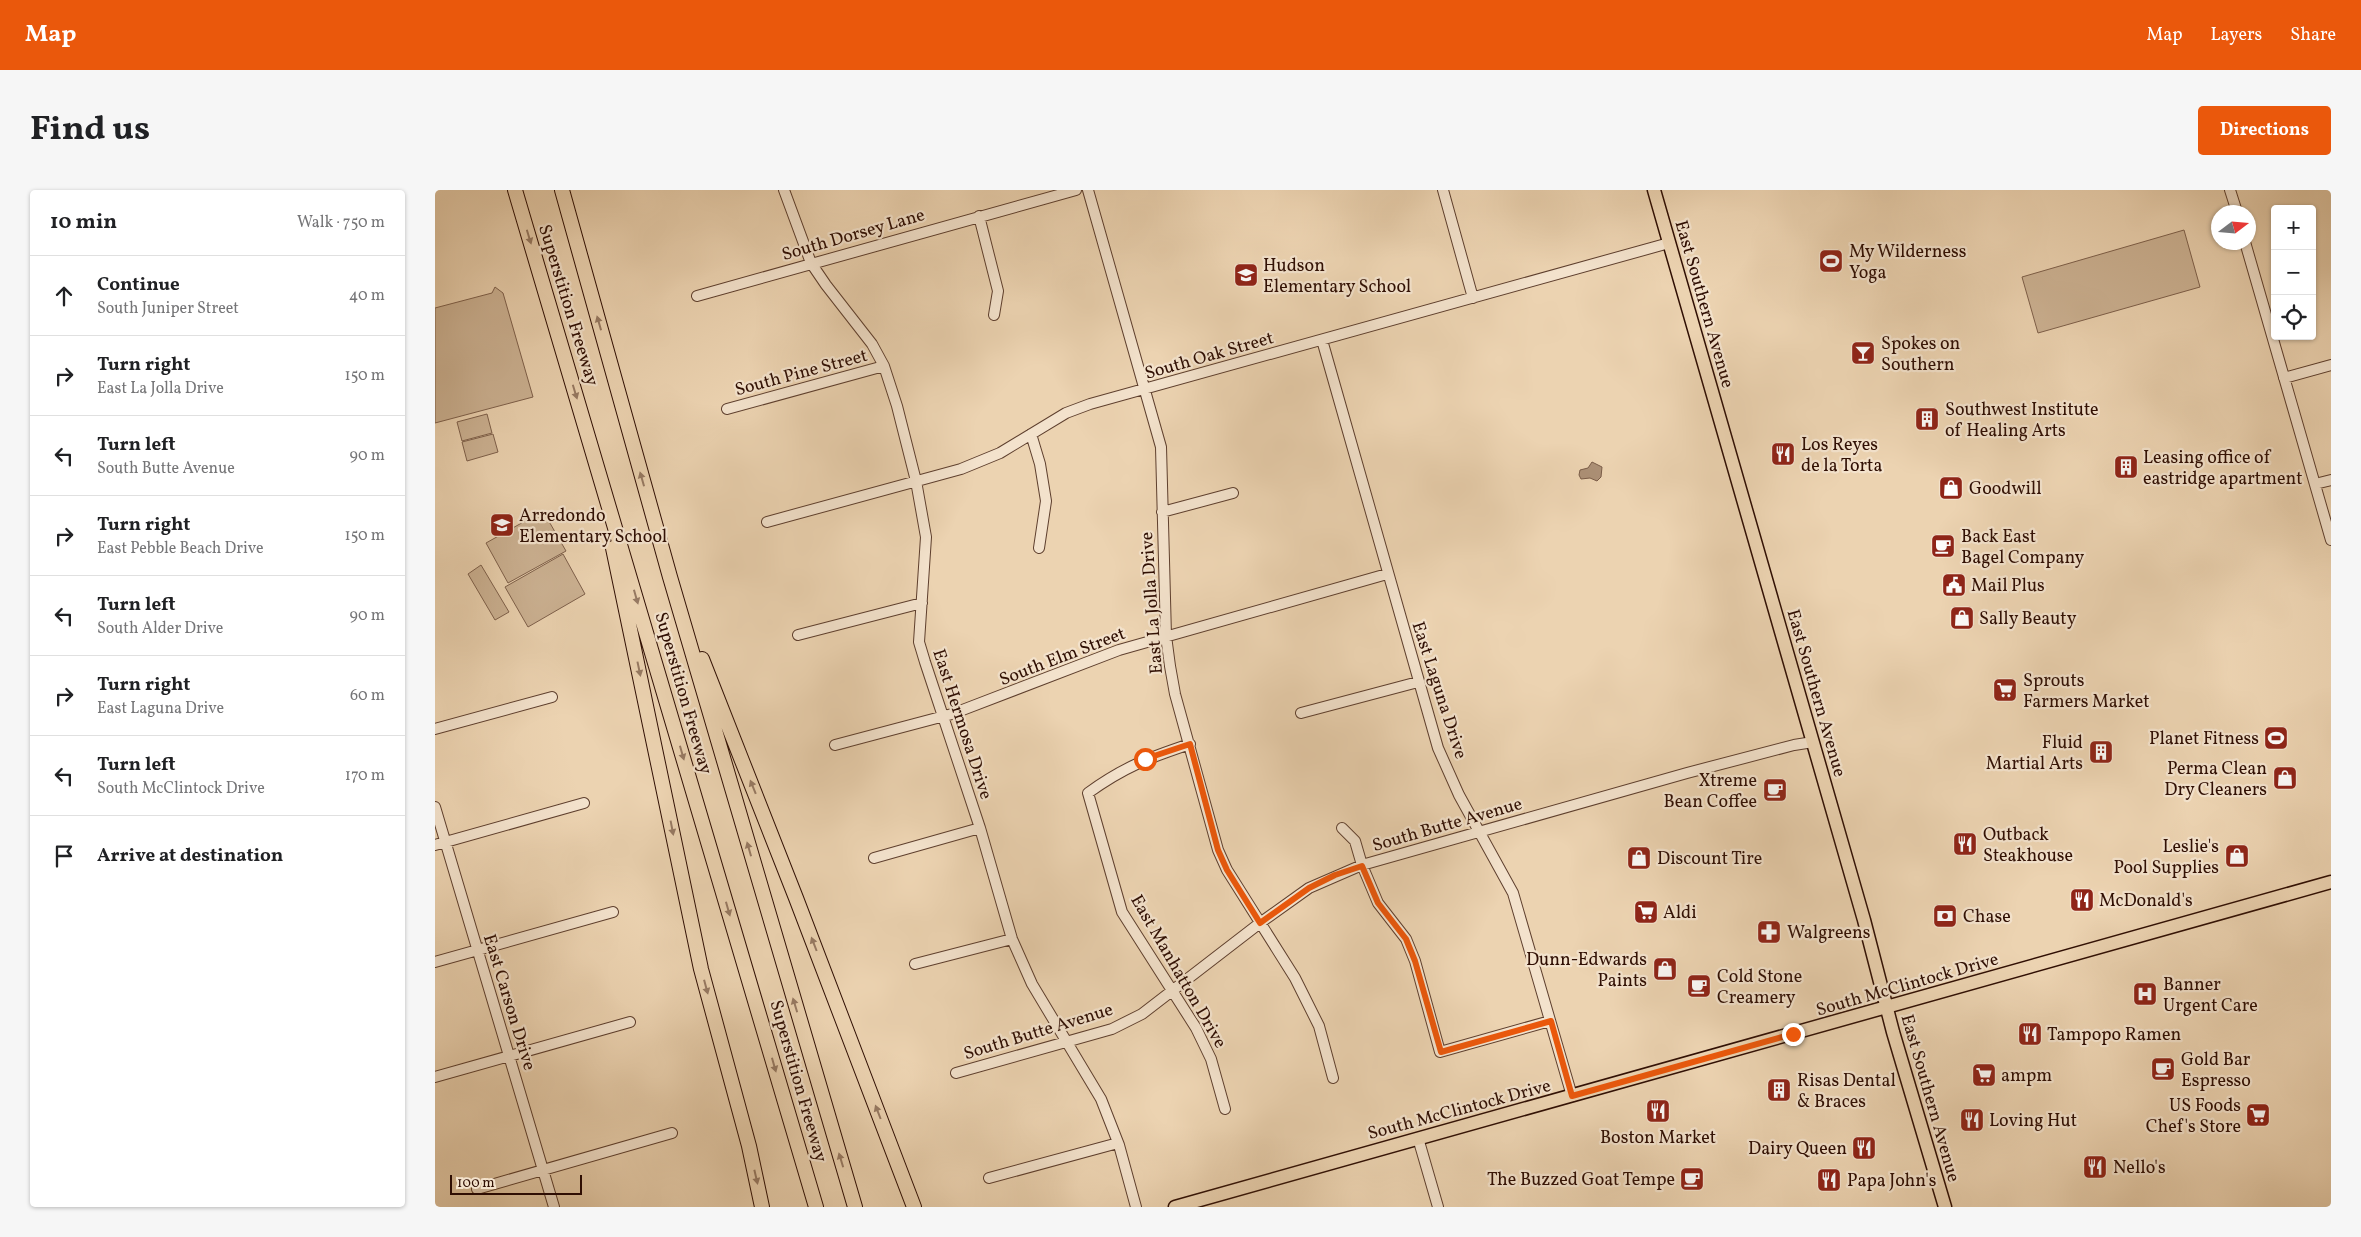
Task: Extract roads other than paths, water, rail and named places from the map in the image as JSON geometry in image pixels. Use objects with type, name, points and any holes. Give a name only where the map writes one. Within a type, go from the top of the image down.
[{"type":"highway","name":"Superstition Freeway","points":[[515,190],[799,1148],[814,1207]]},
{"type":"highway","name":"Superstition Freeway","points":[[562,190],[669,577],[855,1207]]},
{"type":"highway","points":[[592,450],[701,968],[749,1146],[762,1207]]},
{"type":"highway","points":[[669,577],[803,915],[914,1207]]},
{"type":"main road","name":"East Southern Avenue","points":[[1654,190],[1945,1207]]},
{"type":"main road","name":"South McClintock Drive","points":[[1175,1207],[2331,882]]},
{"type":"street","name":"East Hermosa Drive","points":[[784,190],[811,263],[825,286],[872,344],[884,366],[897,406],[916,481],[926,537],[919,642],[942,718],[980,828],[1012,939],[1032,984],[1101,1099],[1118,1143],[1136,1207]]},
{"type":"street","name":"South Dorsey Lane","points":[[697,296],[1076,190]]},
{"type":"street","name":"East La Jolla Drive","points":[[1088,190],[1161,447],[1166,636],[1175,694],[1218,850],[1227,870],[1295,978],[1319,1026],[1333,1078]]},
{"type":"street","points":[[1443,190],[1473,298]]},
{"type":"street","points":[[2230,190],[2235,205]]},
{"type":"street","points":[[979,216],[999,291],[994,315]]},
{"type":"street","name":"South Oak Street","points":[[767,522],[977,463],[1000,453],[1065,414],[1090,404],[1669,243]]},
{"type":"street","points":[[2247,250],[2331,540]]},
{"type":"street","name":"East Laguna Drive","points":[[1322,340],[1438,748],[1459,795],[1481,831],[1513,893],[1572,1096]]},
{"type":"street","points":[[2284,378],[2331,365]]},
{"type":"street","name":"South Pine Street","points":[[727,409],[884,366]]},
{"type":"street","points":[[1031,434],[1040,464],[1045,501],[1039,548]]},
{"type":"street","points":[[2315,484],[2331,480]]},
{"type":"street","points":[[1162,512],[1233,493]]},
{"type":"street","name":"South Elm Street","points":[[835,745],[942,718],[1119,650],[1387,574]]},
{"type":"street","points":[[798,635],[922,603]]},
{"type":"street","points":[[1301,714],[1418,682]]},
{"type":"street","points":[[435,729],[552,697]]},
{"type":"street","name":"South Butte Avenue","points":[[956,1073],[1112,1029],[1142,1014],[1260,923],[1309,888],[1335,875],[1481,831],[1687,773],[1794,745],[1813,742]]},
{"type":"street","name":"East Manhatton Drive","points":[[1190,744],[1145,759],[1114,774],[1088,792],[1122,912],[1196,1028],[1211,1059],[1225,1109]]},
{"type":"street","points":[[440,844],[584,803]]},
{"type":"street","name":"East Carson Drive","points":[[435,806],[440,844],[477,950],[554,1207]]},
{"type":"street","points":[[873,858],[980,828]]},
{"type":"street","points":[[1342,828],[1355,840],[1362,866],[1378,903],[1406,939],[1415,961],[1441,1052],[1551,1021]]},
{"type":"street","points":[[435,962],[613,912]]},
{"type":"street","points":[[915,964],[1012,939]]},
{"type":"street","points":[[435,1077],[509,1058],[630,1022]]},
{"type":"street","points":[[477,1189],[672,1134]]},
{"type":"street","points":[[1418,1138],[1438,1207]]},
{"type":"street","points":[[989,1178],[1118,1143]]},
{"type":"place","name":"My Wilderness Yoga","points":[[1831,261]]},
{"type":"place","name":"Hudson Elementary School","points":[[1246,275]]},
{"type":"place","name":"Spokes on Southern","points":[[1863,353]]},
{"type":"place","name":"Southwest Institute of Healing Arts","points":[[1927,419]]},
{"type":"place","name":"Los Reyes de la Torta","points":[[1783,454]]},
{"type":"place","name":"Leasing office of eastridge apartment","points":[[2126,467]]},
{"type":"place","name":"Goodwill","points":[[1951,488]]},
{"type":"place","name":"Arredondo Elementary School","points":[[502,525]]},
{"type":"place","name":"Back East Bagel Company","points":[[1943,546]]},
{"type":"place","name":"Mail Plus","points":[[1954,585]]},
{"type":"place","name":"Sally Beauty","points":[[1962,618]]},
{"type":"place","name":"Sprouts Farmers Market","points":[[2005,690]]},
{"type":"place","name":"Planet Fitness","points":[[2276,738]]},
{"type":"place","name":"Fluid Martial Arts","points":[[2101,752]]},
{"type":"place","name":"Perma Clean Dry Cleaners","points":[[2285,778]]},
{"type":"place","name":"Xtreme Bean Coffee","points":[[1775,790]]},
{"type":"place","name":"Outback Steakhouse","points":[[1965,844]]},
{"type":"place","name":"Leslie's Pool Supplies","points":[[2237,856]]},
{"type":"place","name":"Discount Tire","points":[[1639,858]]},
{"type":"place","name":"McDonald's","points":[[2082,900]]},
{"type":"place","name":"Aldi","points":[[1646,912]]},
{"type":"place","name":"Chase","points":[[1945,916]]},
{"type":"place","name":"Walgreens","points":[[1769,932]]},
{"type":"place","name":"Dunn-Edwards Paints","points":[[1665,969]]},
{"type":"place","name":"Cold Stone Creamery","points":[[1699,986]]},
{"type":"place","name":"Banner Urgent Care","points":[[2145,994]]},
{"type":"place","name":"Tampopo Ramen","points":[[2030,1034]]},
{"type":"place","name":"Gold Bar Espresso","points":[[2163,1069]]},
{"type":"place","name":"ampm","points":[[1984,1075]]},
{"type":"place","name":"Risas Dental & Braces","points":[[1779,1090]]},
{"type":"place","name":"Boston Market","points":[[1658,1111]]},
{"type":"place","name":"US Foods Chef's Store","points":[[2258,1115]]},
{"type":"place","name":"Loving Hut","points":[[1972,1120]]},
{"type":"place","name":"Dairy Queen","points":[[1864,1148]]},
{"type":"place","name":"Nello's","points":[[2095,1167]]},
{"type":"place","name":"The Buzzed Goat Tempe","points":[[1692,1179]]},
{"type":"place","name":"Papa John's","points":[[1829,1180]]}]
